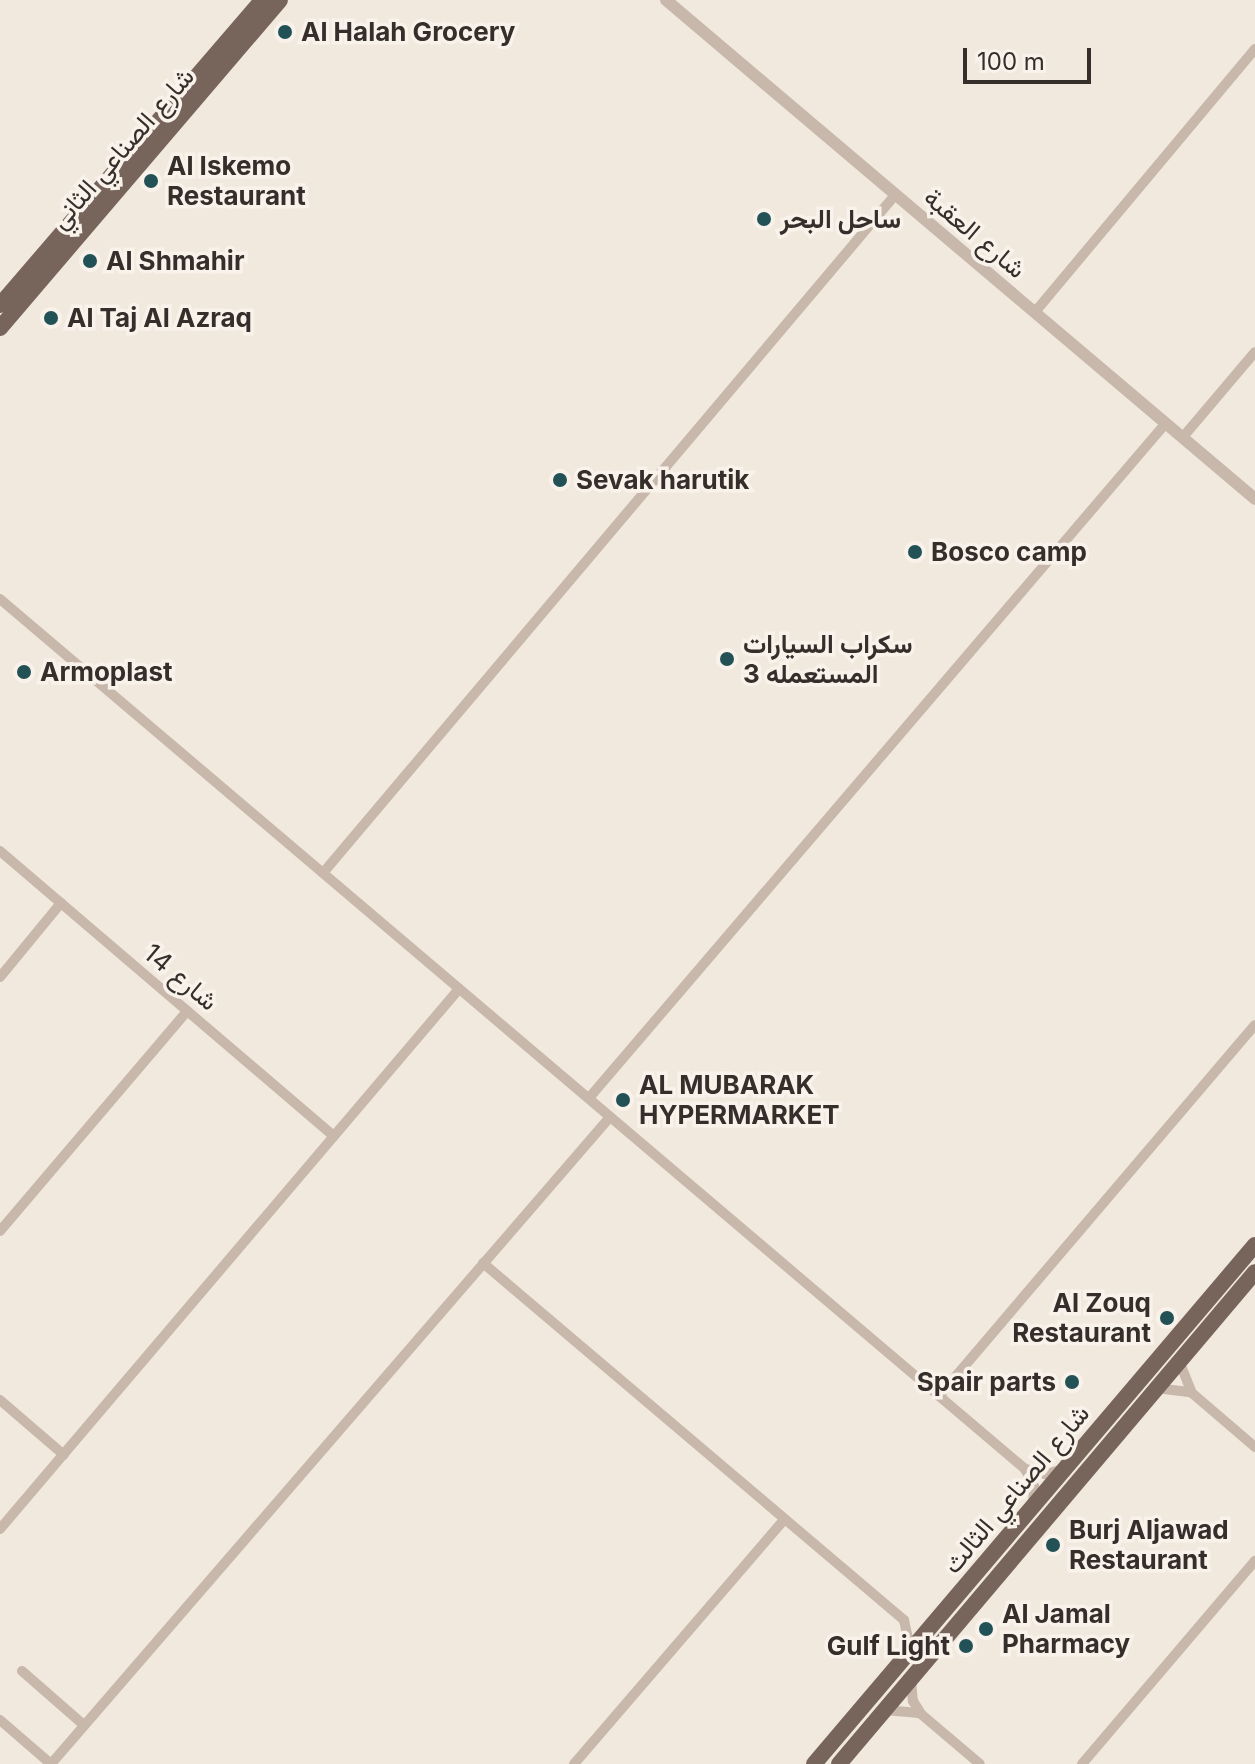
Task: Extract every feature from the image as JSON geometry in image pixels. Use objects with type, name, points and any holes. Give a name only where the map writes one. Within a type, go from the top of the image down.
[{"type":"main road","name":"شارع الصناعي الثاني","points":[[0,305],[262,0]]},
{"type":"main road","name":"شارع الصناعي الثاني","points":[[0,328],[280,0]]},
{"type":"main road","name":"شارع الصناعي الثالث","points":[[814,1764],[1255,1245]]},
{"type":"main road","name":"شارع الصناعي الثالث","points":[[839,1764],[1255,1272]]},
{"type":"street","name":"شارع العقبة","points":[[666,0],[1255,499]]},
{"type":"street","points":[[1035,312],[1255,49]]},
{"type":"street","points":[[323,873],[896,194]]},
{"type":"street","points":[[1183,437],[1255,352]]},
{"type":"street","points":[[589,1098],[1166,423]]},
{"type":"street","points":[[0,599],[1025,1469],[1034,1486],[1033,1506]]},
{"type":"street","name":"شارع 14","points":[[0,851],[334,1136]]},
{"type":"street","points":[[0,977],[61,903]]},
{"type":"street","points":[[0,1529],[459,989]]},
{"type":"street","points":[[0,1231],[187,1011]]},
{"type":"street","points":[[939,1396],[1255,1025]]},
{"type":"street","points":[[0,1720],[51,1764],[610,1117]]},
{"type":"street","points":[[483,1263],[904,1620],[935,1621]]},
{"type":"street","points":[[1179,1361],[1192,1393],[1255,1447]]},
{"type":"street","points":[[1156,1388],[1192,1393]]},
{"type":"street","points":[[0,1400],[64,1455]]},
{"type":"street","points":[[1025,1469],[1045,1474],[1066,1468]]},
{"type":"street","points":[[574,1764],[785,1519]]},
{"type":"street","points":[[1082,1764],[1255,1561]]},
{"type":"street","points":[[904,1620],[910,1651]]},
{"type":"street","points":[[22,1671],[84,1725]]},
{"type":"street","points":[[911,1679],[913,1701],[921,1714],[980,1764]]},
{"type":"street","points":[[885,1710],[921,1714]]},
{"type":"place","name":"Al Halah Grocery","points":[[285,32]]},
{"type":"place","name":"Al Iskemo Restaurant","points":[[151,181]]},
{"type":"place","name":"ساحل البحر","points":[[764,219]]},
{"type":"place","name":"Al Shmahir","points":[[90,261]]},
{"type":"place","name":"Al Taj Al Azraq","points":[[51,318]]},
{"type":"place","name":"Sevak harutik","points":[[560,480]]},
{"type":"place","name":"Bosco camp","points":[[915,552]]},
{"type":"place","name":"سكراب السيارات المستعمله 3","points":[[727,659]]},
{"type":"place","name":"Armoplast","points":[[24,672]]},
{"type":"place","name":"AL MUBARAK HYPERMARKET","points":[[623,1100]]},
{"type":"place","name":"Al Zouq Restaurant","points":[[1167,1318]]},
{"type":"place","name":"Spair parts","points":[[1072,1382]]},
{"type":"place","name":"Burj Aljawad Restaurant","points":[[1053,1545]]},
{"type":"place","name":"Al Jamal Pharmacy","points":[[986,1629]]},
{"type":"place","name":"Gulf Light","points":[[966,1646]]}]
